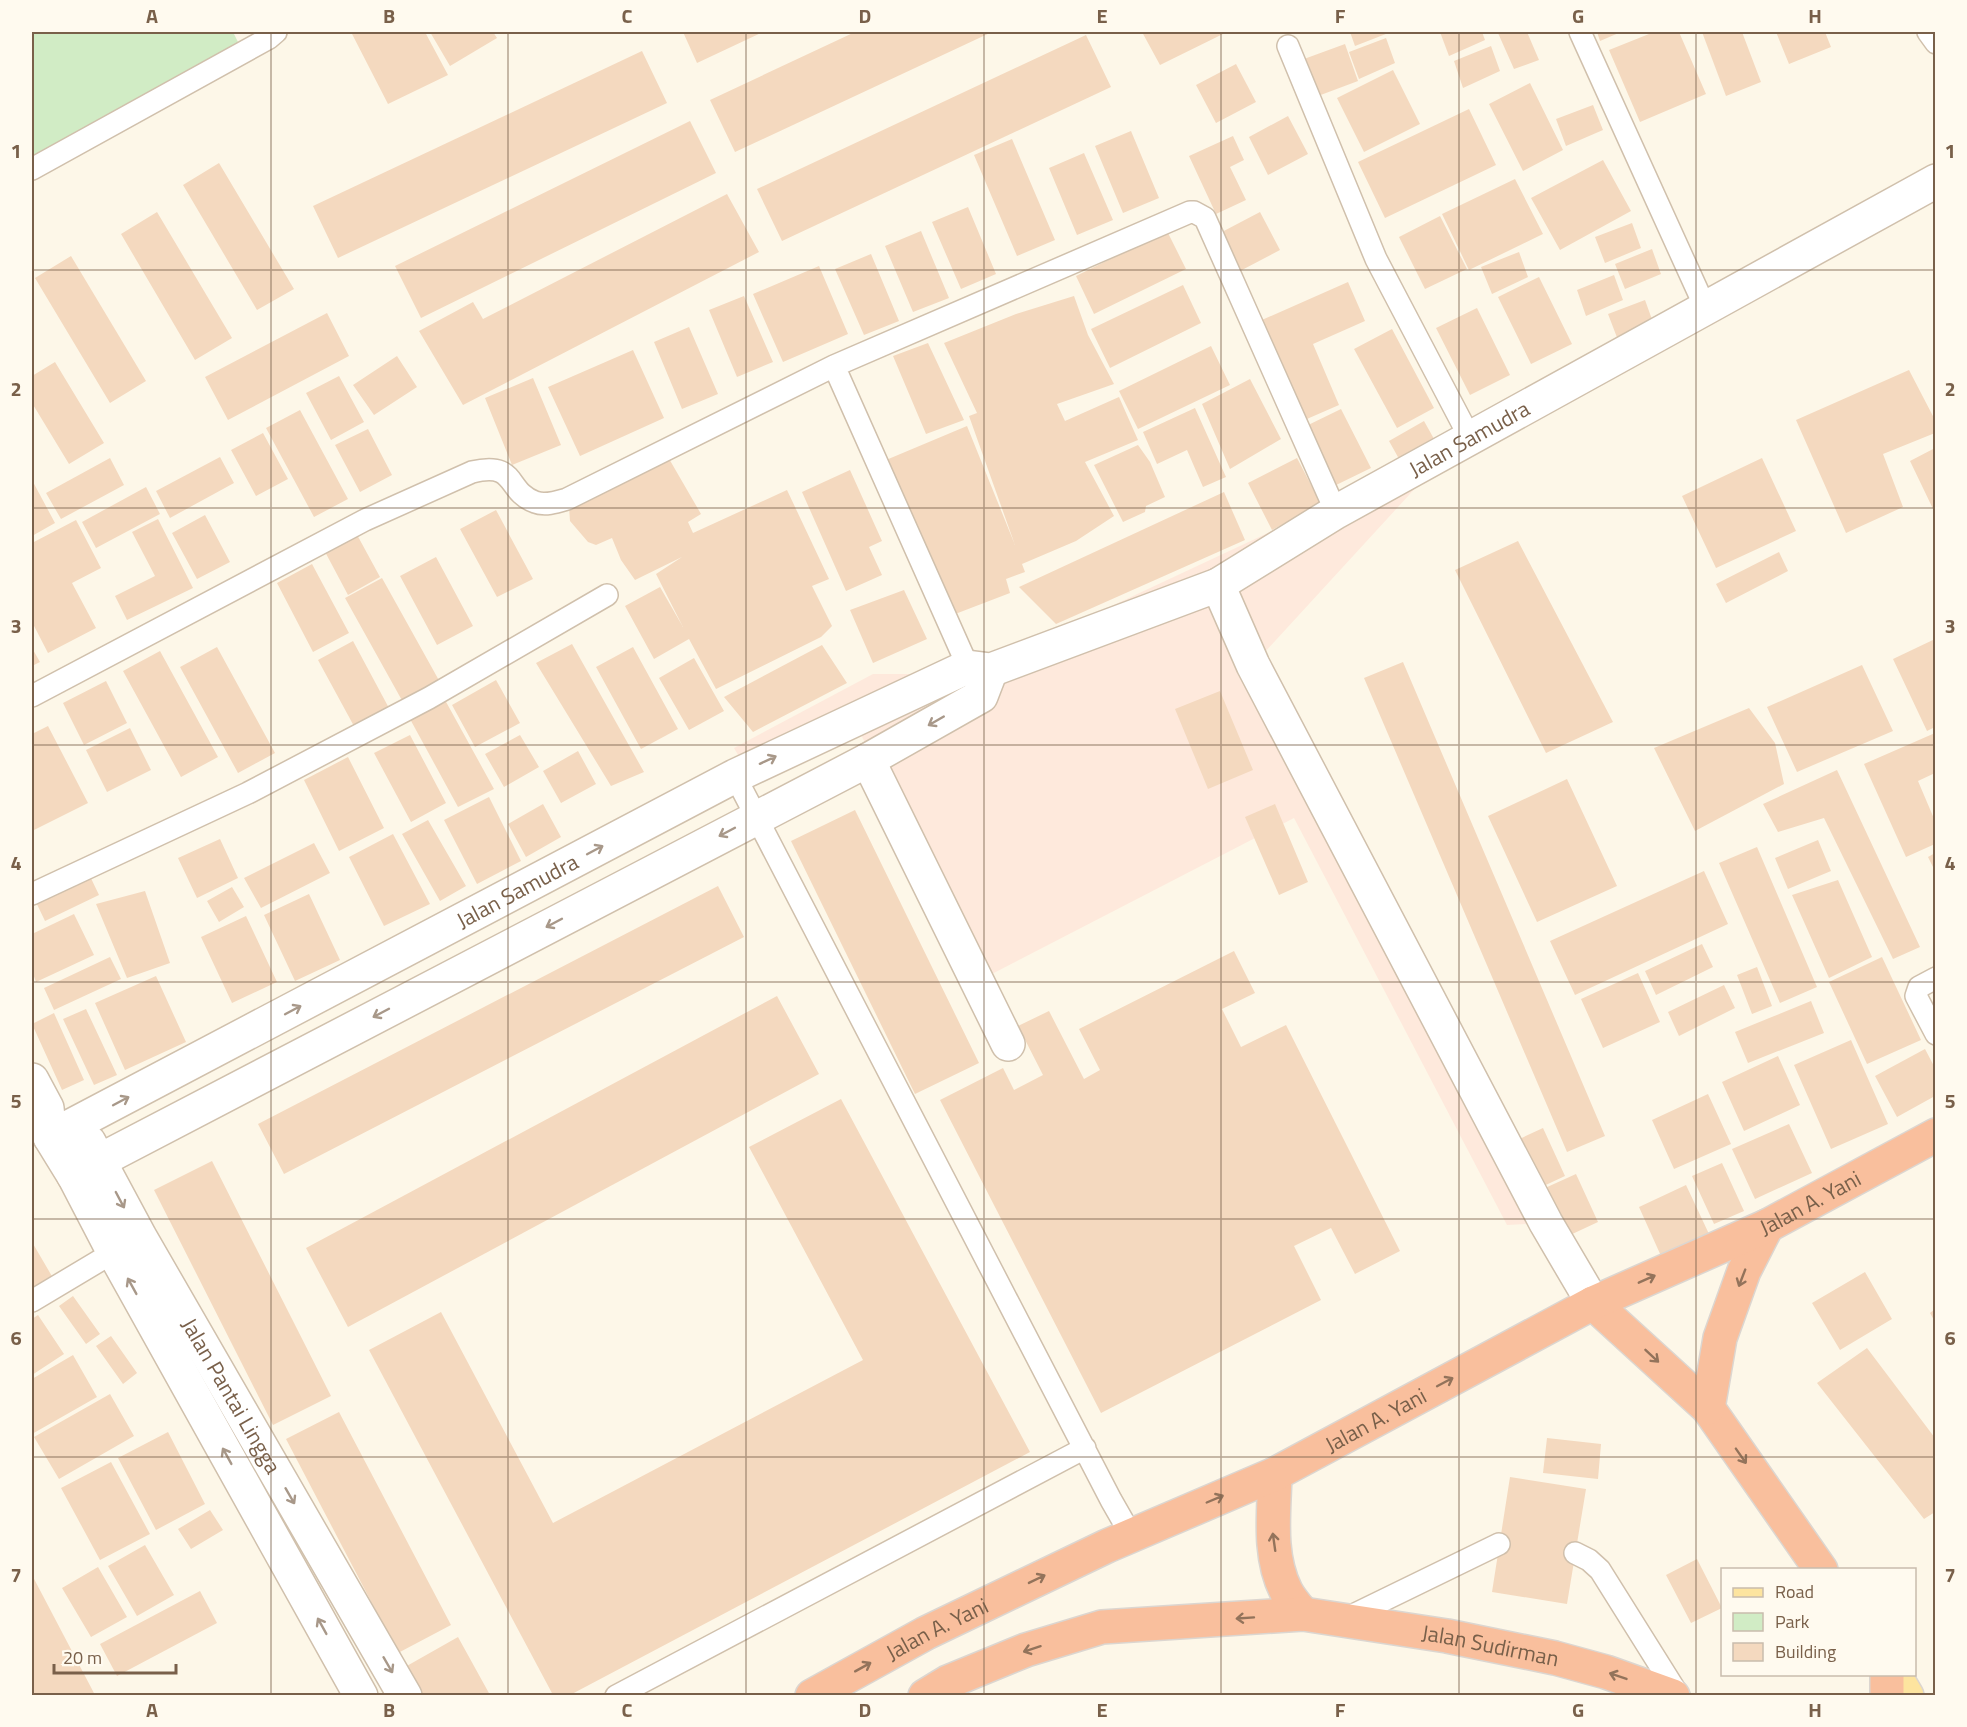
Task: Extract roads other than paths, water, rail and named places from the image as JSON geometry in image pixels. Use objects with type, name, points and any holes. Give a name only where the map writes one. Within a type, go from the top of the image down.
[{"type":"highway","name":"Jalan A. Yani","points":[[812,1695],[926,1634],[1131,1535],[1275,1474],[1593,1302],[1767,1226],[1935,1135]]},
{"type":"highway","points":[[1708,1408],[1720,1338],[1744,1271],[1767,1226]]},
{"type":"highway","points":[[1593,1302],[1708,1408],[1820,1568]]},
{"type":"highway","points":[[1275,1474],[1273,1533],[1278,1568],[1286,1593],[1303,1614]]},
{"type":"highway","points":[[925,1695],[948,1682],[1026,1650],[1102,1627],[1303,1614]]},
{"type":"highway","name":"Jalan Sudirman","points":[[1303,1614],[1447,1636],[1555,1658],[1606,1672],[1673,1695]]},
{"type":"highway","points":[[1887,1676],[1887,1695]]},
{"type":"main road","points":[[1895,1676],[1907,1695]]},
{"type":"street","name":"Jalan Samudra","points":[[58,1123],[735,776],[1218,585],[1336,512],[1935,181]]},
{"type":"street","points":[[1218,585],[1253,665],[1546,1224],[1593,1302]]},
{"type":"street","name":"Jalan Samudra","points":[[87,1168],[868,760],[980,678]]},
{"type":"street","points":[[868,760],[1008,1044]]},
{"type":"street","name":"Jalan Pantai Lingga","points":[[32,1080],[87,1168],[361,1695]]},
{"type":"street","name":"Jalan Pantai Lingga","points":[[127,1244],[405,1695]]},
{"type":"lane","points":[[32,169],[269,38],[276,32]]},
{"type":"lane","points":[[1580,32],[1705,307]]},
{"type":"lane","points":[[1928,32],[1935,43]]},
{"type":"lane","points":[[1288,46],[1376,259],[1470,438]]},
{"type":"lane","points":[[32,696],[365,520],[472,472],[494,469],[503,472],[524,495],[535,502],[550,504],[567,500],[834,366],[1190,212],[1205,218],[1336,512]]},
{"type":"lane","points":[[834,366],[980,678]]},
{"type":"lane","points":[[32,894],[248,793],[429,698],[607,595]]},
{"type":"lane","points":[[735,776],[1131,1535]]},
{"type":"lane","points":[[1935,978],[1919,987],[1916,996],[1935,1034]]},
{"type":"lane","points":[[32,1301],[127,1244]]},
{"type":"lane","points":[[616,1695],[1085,1448]]},
{"type":"lane","points":[[1344,1620],[1499,1544]]},
{"type":"lane","points":[[1575,1553],[1589,1560],[1600,1570],[1679,1695]]}]
